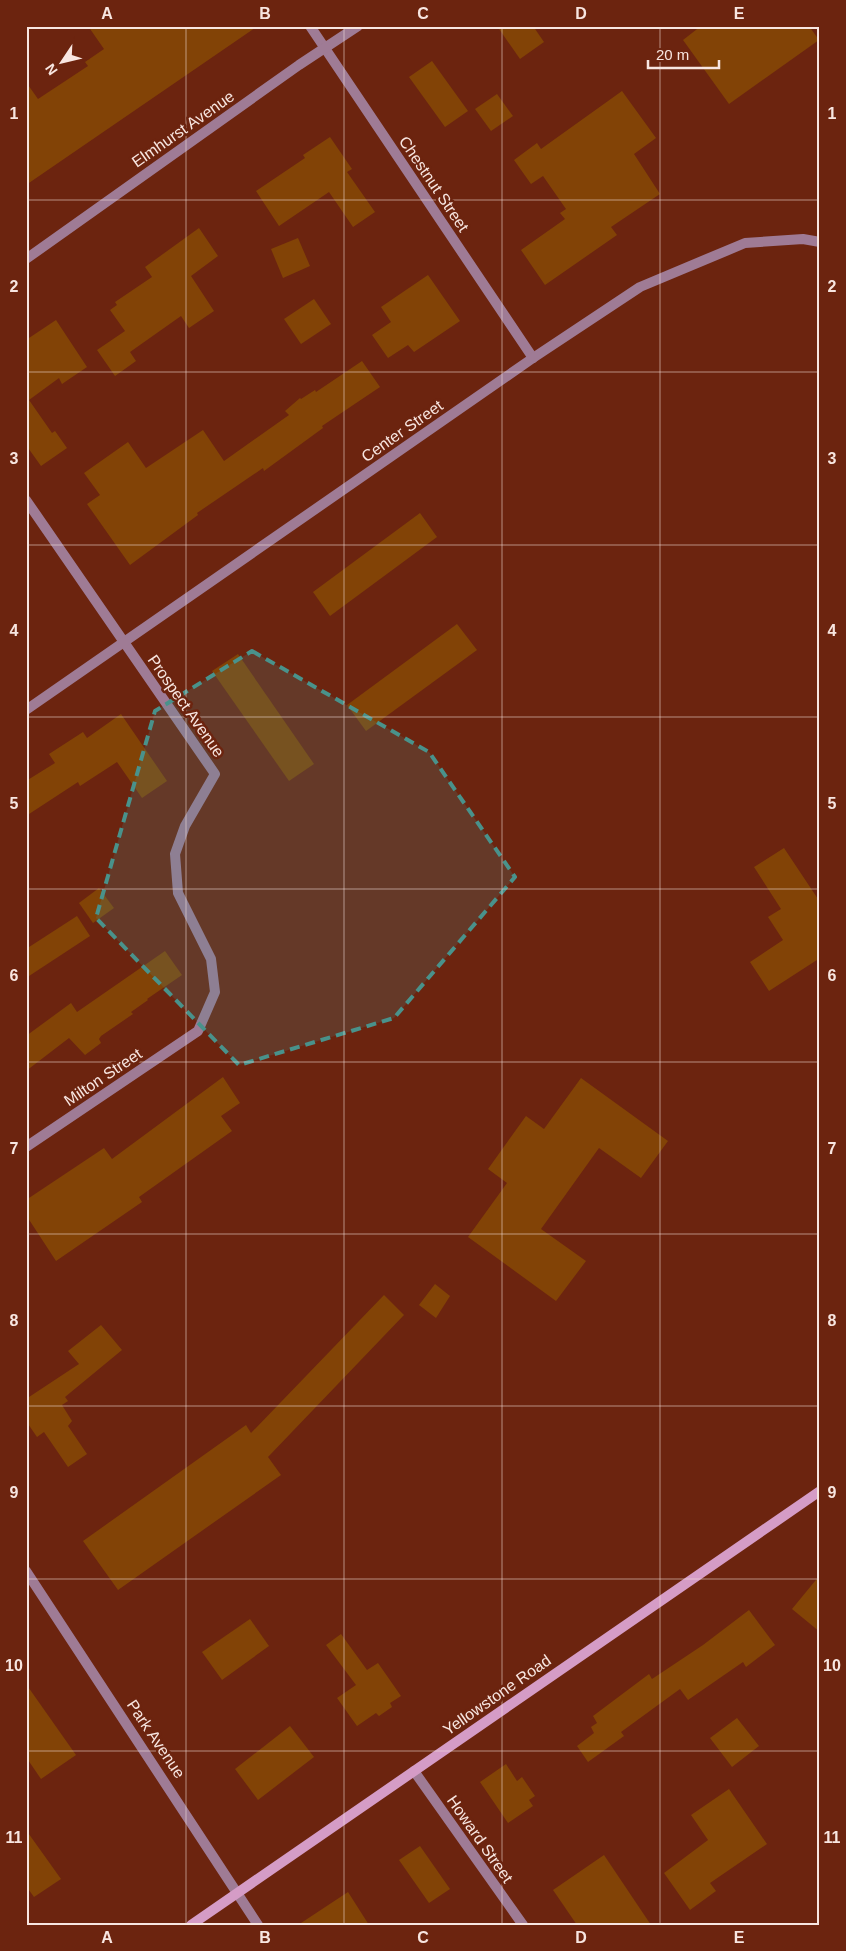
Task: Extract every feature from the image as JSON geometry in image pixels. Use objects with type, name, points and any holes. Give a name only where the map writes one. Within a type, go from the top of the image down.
[{"type":"street","name":"Chestnut Street","points":[[310,26],[532,358]]},
{"type":"street","name":"Elmhurst Avenue","points":[[26,259],[325,47],[358,26]]},
{"type":"street","name":"Center Street","points":[[26,710],[532,358],[640,287],[745,243],[803,238],[820,242]]},
{"type":"street","name":"Prospect Avenue","points":[[26,500],[215,774],[185,826],[175,854],[178,893],[211,959],[215,992],[198,1031]]},
{"type":"street","name":"Milton Street","points":[[26,1147],[198,1031]]},
{"type":"street","name":"Yellowstone Road","points":[[191,1925],[820,1490]]},
{"type":"street","name":"Park Avenue","points":[[26,1571],[239,1892],[258,1925]]},
{"type":"street","name":"Howard Street","points":[[414,1771],[523,1925]]},
{"type":"highlighted area","points":[[252,651],[429,752],[515,877],[394,1018],[239,1065],[96,918],[155,711]]},
{"type":"building","points":[[88,26],[258,26],[26,185],[26,82],[38,99],[88,66],[85,62],[104,49]]},
{"type":"building","points":[[497,26],[533,26],[544,42],[520,59]]},
{"type":"building","points":[[701,26],[809,26],[819,40],[729,104],[683,40]]},
{"type":"building","points":[[432,61],[468,111],[445,127],[409,77]]},
{"type":"building","points":[[622,91],[656,138],[634,154],[660,194],[611,227],[617,235],[545,285],[521,250],[565,219],[560,213],[566,209],[543,176],[531,184],[514,160],[537,143],[541,149]]},
{"type":"building","points":[[497,94],[513,116],[491,131],[475,109]]},
{"type":"building","points":[[330,137],[352,169],[347,172],[375,212],[353,227],[329,192],[279,226],[256,191],[305,158],[303,155]]},
{"type":"building","points":[[199,228],[218,256],[191,276],[214,311],[189,328],[181,316],[130,352],[136,361],[115,376],[97,350],[125,331],[110,310],[117,305],[115,302],[152,277],[145,267]]},
{"type":"building","points":[[298,238],[310,266],[283,278],[271,249]]},
{"type":"building","points":[[428,275],[460,321],[414,352],[408,345],[388,358],[372,335],[391,322],[381,307]]},
{"type":"building","points":[[314,299],[331,324],[301,344],[284,319]]},
{"type":"building","points":[[56,320],[87,367],[62,384],[59,378],[29,400],[52,433],[55,431],[67,448],[41,466],[26,445],[26,340]]},
{"type":"building","points":[[362,361],[380,387],[322,426],[323,428],[264,471],[263,468],[197,513],[198,515],[130,565],[87,504],[100,495],[84,473],[128,442],[146,468],[203,430],[224,461],[289,415],[285,411],[300,398],[315,390],[316,392]]},
{"type":"building","points":[[420,513],[437,537],[330,616],[313,592]]},
{"type":"building","points":[[457,624],[477,650],[366,731],[347,705]]},
{"type":"building","points":[[238,654],[314,764],[289,781],[212,671]]},
{"type":"building","points":[[121,714],[167,781],[142,798],[117,762],[80,786],[78,782],[26,816],[26,781],[55,763],[49,754],[83,732],[87,738]]},
{"type":"building","points":[[784,848],[820,902],[820,958],[769,991],[750,962],[783,940],[768,917],[781,909],[754,867]]},
{"type":"building","points":[[99,888],[114,908],[93,923],[79,903]]},
{"type":"building","points":[[77,916],[90,936],[26,978],[26,949]]},
{"type":"building","points":[[165,951],[182,975],[147,999],[131,1012],[133,1014],[101,1036],[99,1039],[101,1043],[85,1055],[69,1038],[26,1071],[26,1036],[71,1003],[77,1012]]},
{"type":"building","points":[[223,1077],[240,1103],[221,1116],[232,1131],[139,1197],[142,1202],[56,1261],[26,1215],[26,1200],[104,1148],[112,1159]]},
{"type":"building","points":[[581,1078],[668,1141],[641,1178],[599,1148],[541,1229],[586,1261],[556,1301],[468,1237],[507,1183],[488,1169],[526,1116],[544,1129]]},
{"type":"building","points":[[435,1284],[450,1296],[436,1318],[419,1305]]},
{"type":"building","points":[[384,1295],[404,1315],[268,1457],[281,1475],[118,1590],[83,1541],[246,1425],[251,1433]]},
{"type":"building","points":[[101,1325],[122,1350],[65,1397],[68,1401],[62,1405],[72,1421],[68,1426],[87,1454],[68,1467],[44,1432],[37,1437],[26,1421],[26,1399],[79,1364],[68,1351]]},
{"type":"building","points":[[820,1575],[820,1632],[792,1609]]},
{"type":"building","points":[[749,1610],[775,1645],[746,1667],[743,1662],[688,1700],[680,1689],[621,1732],[624,1736],[588,1762],[577,1746],[594,1733],[591,1727],[597,1723],[593,1716],[649,1674],[652,1679],[703,1645]]},
{"type":"building","points":[[250,1619],[269,1646],[222,1680],[202,1652]]},
{"type":"building","points":[[341,1634],[367,1670],[378,1663],[401,1696],[390,1703],[392,1707],[379,1716],[376,1713],[357,1726],[337,1698],[356,1685],[326,1645]]},
{"type":"building","points":[[26,1684],[76,1755],[41,1779],[26,1757]]},
{"type":"building","points":[[737,1718],[759,1746],[732,1767],[710,1738]]},
{"type":"building","points":[[290,1726],[314,1757],[258,1800],[235,1769]]},
{"type":"building","points":[[506,1764],[517,1781],[522,1777],[535,1796],[529,1800],[533,1806],[508,1823],[480,1782]]},
{"type":"building","points":[[729,1789],[767,1844],[710,1883],[716,1891],[690,1910],[664,1873],[708,1840],[691,1815]]},
{"type":"building","points":[[26,1830],[61,1879],[34,1897],[26,1886]]},
{"type":"building","points":[[420,1846],[450,1889],[429,1903],[399,1860]]},
{"type":"building","points":[[604,1855],[651,1925],[577,1925],[553,1890]]},
{"type":"building","points":[[348,1892],[369,1925],[298,1925]]}]
